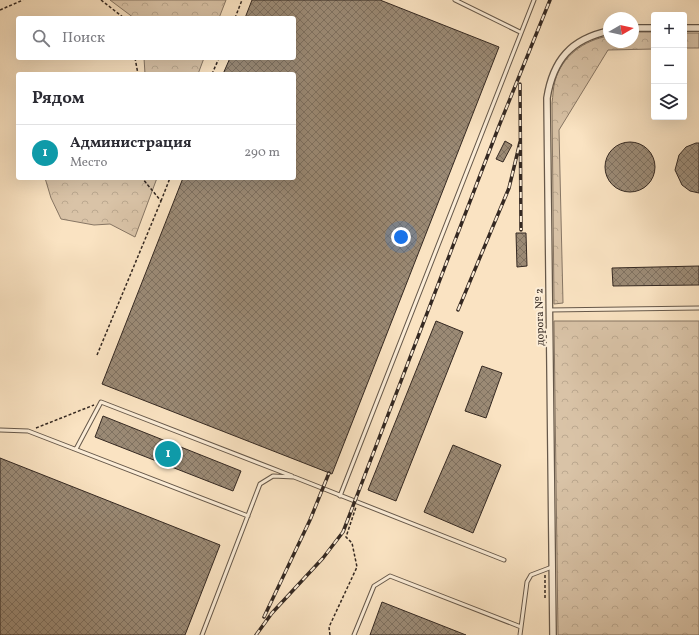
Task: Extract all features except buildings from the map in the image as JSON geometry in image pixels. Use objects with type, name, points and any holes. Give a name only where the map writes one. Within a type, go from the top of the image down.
[{"type":"street","points":[[639,28],[651,28]]},
{"type":"street","points":[[687,28],[699,28]]},
{"type":"street","name":"дорога № 2","points":[[553,635],[548,98],[550,81],[562,57],[573,47],[588,37],[603,33]]},
{"type":"lane","points":[[455,0],[520,32]]},
{"type":"lane","points":[[340,496],[520,32],[534,0]]},
{"type":"lane","points":[[549,310],[699,308]]},
{"type":"lane","points":[[76,449],[101,402],[504,560]]},
{"type":"lane","points":[[0,430],[28,431],[248,516]]},
{"type":"lane","points":[[202,635],[260,484],[273,476],[294,477]]},
{"type":"lane","points":[[520,635],[526,582],[531,576],[552,567]]},
{"type":"lane","points":[[354,635],[374,586],[390,576],[521,627]]},
{"type":"path","points":[[0,10],[16,5],[23,0]]},
{"type":"path","points":[[102,0],[122,16]]},
{"type":"path","points":[[236,16],[242,0]]},
{"type":"path","points":[[135,60],[138,72]]},
{"type":"path","points":[[213,72],[218,60]]},
{"type":"path","points":[[144,180],[161,201]]},
{"type":"path","points":[[97,355],[169,180]]},
{"type":"path","points":[[28,431],[101,402]]},
{"type":"path","points":[[330,635],[329,627],[357,567],[352,543],[346,537],[358,503]]},
{"type":"green space","points":[[110,0],[226,0],[220,16],[131,16]]},
{"type":"green space","points":[[639,32],[651,32],[651,49],[608,50],[559,130],[563,303],[554,304],[553,89],[558,72],[569,57],[583,45],[603,37],[603,48],[639,48]]},
{"type":"green space","points":[[687,33],[699,33],[699,48],[687,48]]},
{"type":"green space","points":[[144,60],[203,60],[199,72],[145,72]]},
{"type":"green space","points":[[46,180],[156,180],[135,237],[110,224],[94,225],[61,219],[51,198]]},
{"type":"green space","points":[[554,321],[699,321],[699,635],[558,635]]},
{"type":"railway","points":[[256,635],[272,613],[323,558],[343,532],[499,126],[550,0]]},
{"type":"railway","points":[[520,84],[521,230]]},
{"type":"railway","points":[[458,310],[509,188],[520,142]]},
{"type":"railway","points":[[264,617],[310,520],[329,473]]},
{"type":"place","name":"Администрация","points":[[168,454]]}]
